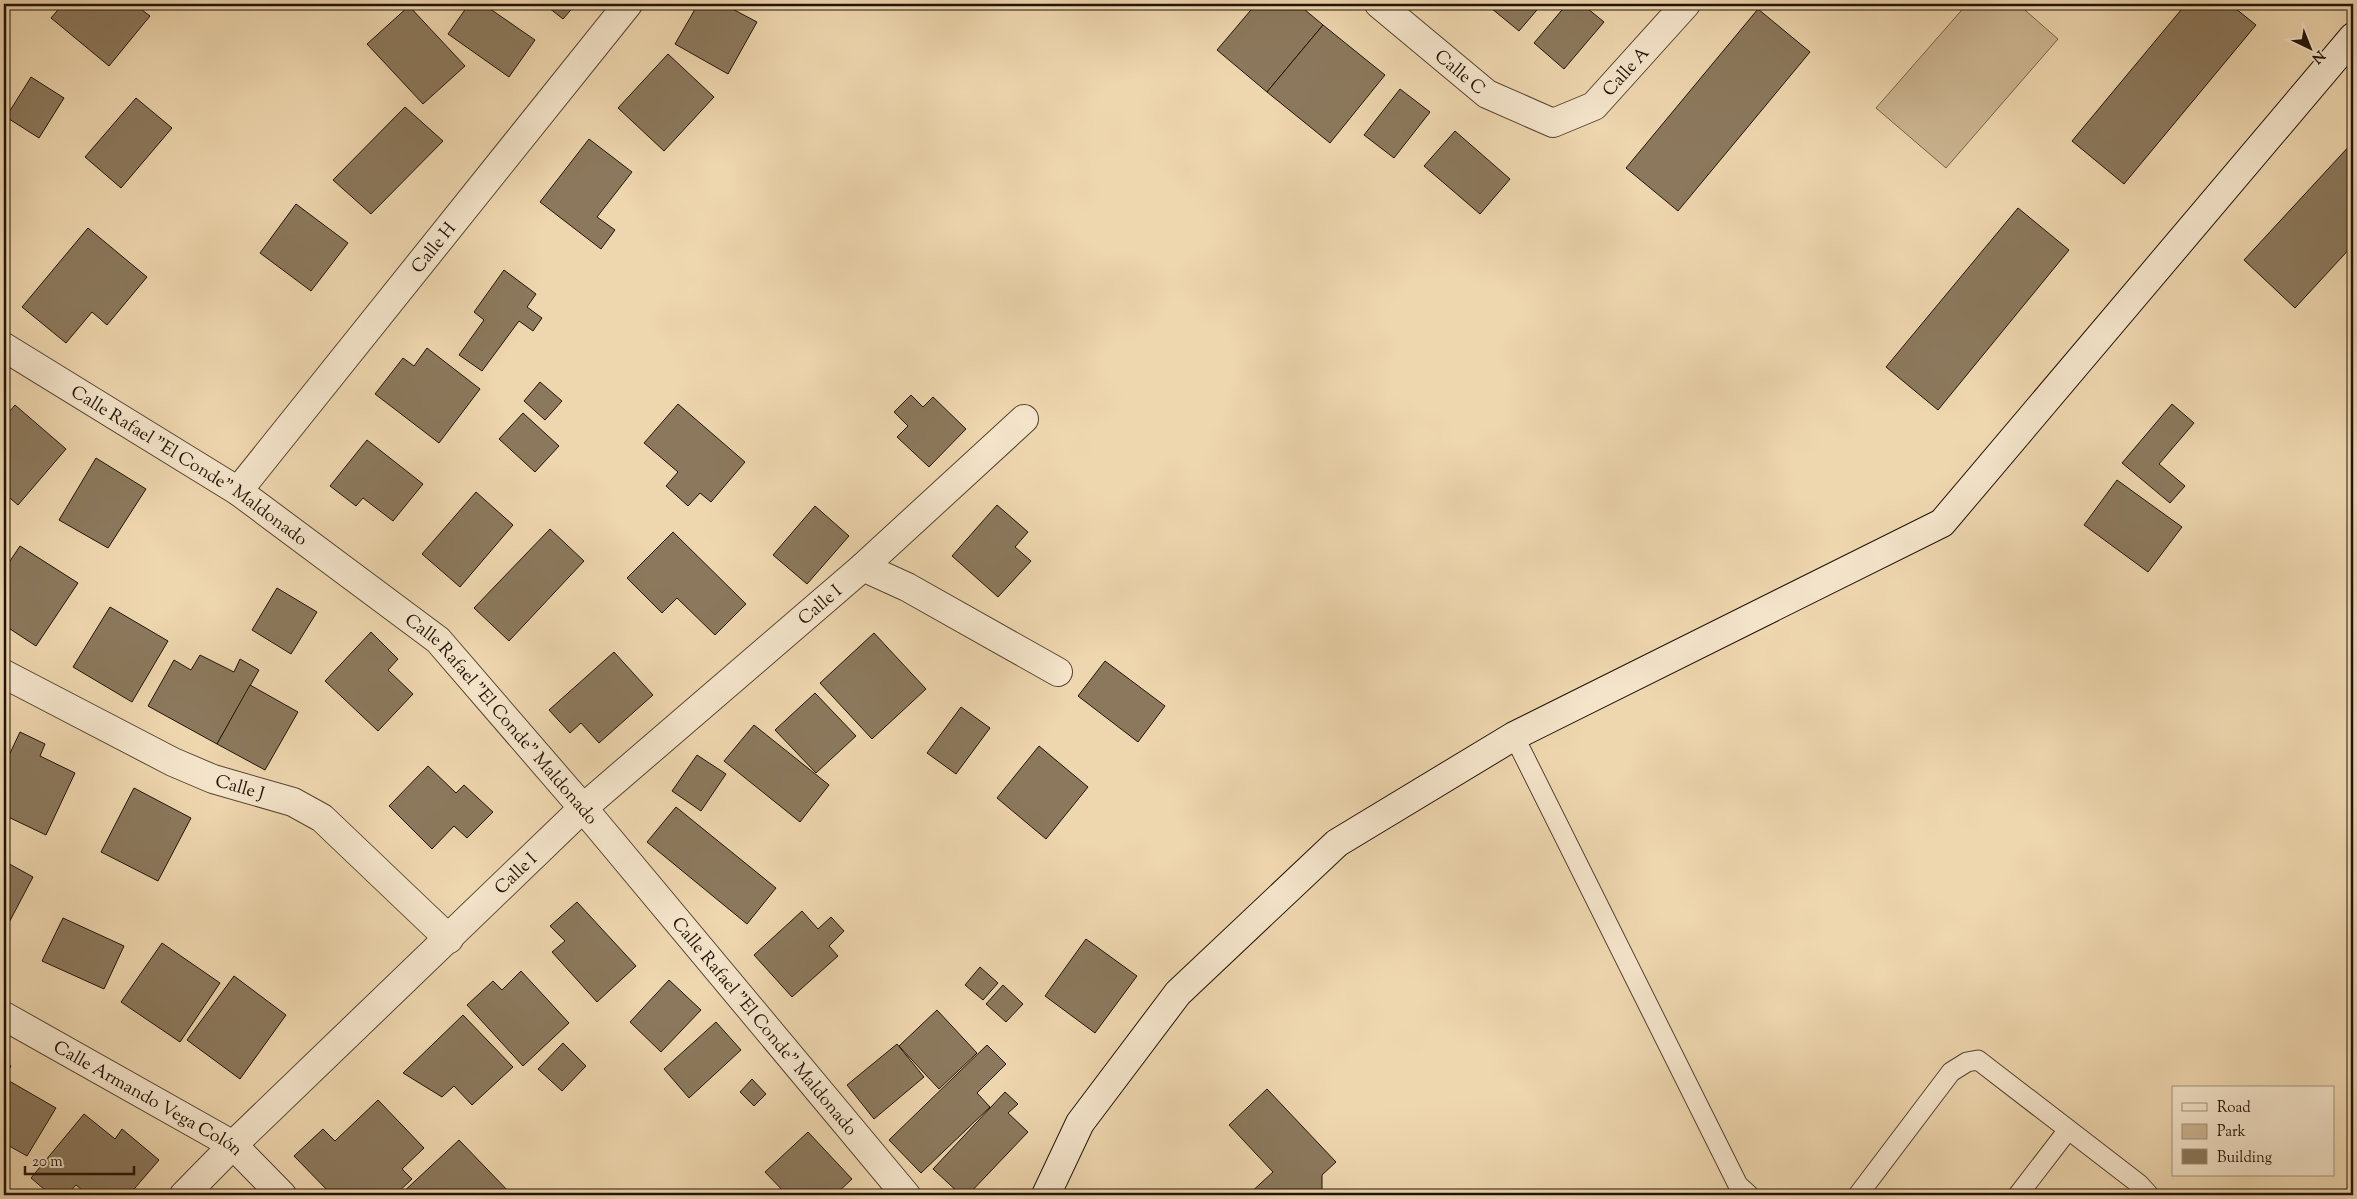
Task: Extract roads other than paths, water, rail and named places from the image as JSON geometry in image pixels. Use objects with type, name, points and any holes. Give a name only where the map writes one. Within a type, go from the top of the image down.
[{"type":"street","name":"Calle H","points":[[238,491],[628,4]]},
{"type":"street","name":"Calle C","points":[[1379,4],[1487,94],[1553,123]]},
{"type":"street","name":"Calle A","points":[[1553,123],[1594,106],[1686,4]]},
{"type":"street","points":[[1046,1195],[1080,1123],[1178,993],[1337,843],[1514,736],[1942,523],[2353,36]]},
{"type":"street","name":"Calle Rafael \"El Conde\" Maldonado","points":[[4,347],[238,491],[438,640],[583,808],[906,1195]]},
{"type":"street","name":"Calle I","points":[[184,1195],[233,1145],[583,808],[863,566],[1024,419]]},
{"type":"street","points":[[863,566],[907,587],[1058,672]]},
{"type":"street","name":"Calle J","points":[[4,674],[173,762],[213,780],[293,802],[322,818],[449,939]]},
{"type":"street","name":"Calle Armando Vega Colón","points":[[4,1016],[233,1145],[282,1195]]},
{"type":"lane","points":[[1514,736],[1738,1185],[1749,1195]]},
{"type":"lane","points":[[1858,1195],[1951,1072],[1967,1062],[1978,1060],[2139,1184],[2149,1195]]},
{"type":"lane","points":[[2018,1195],[2068,1130]]}]
